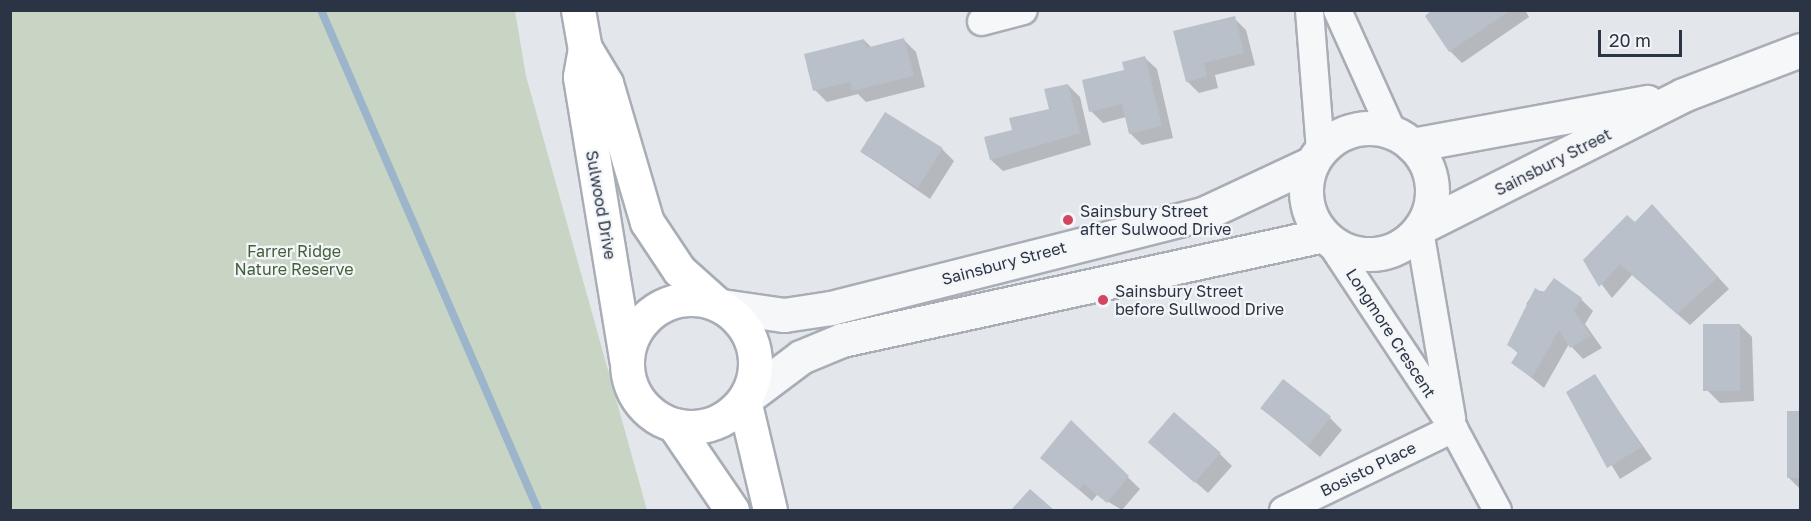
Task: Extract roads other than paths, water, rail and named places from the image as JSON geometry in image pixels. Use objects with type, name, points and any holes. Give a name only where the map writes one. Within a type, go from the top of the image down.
[{"type":"main road","name":"Sulwood Drive","points":[[578,10],[585,48],[580,77],[627,361]]},
{"type":"main road","name":"Sulwood Drive","points":[[585,48],[606,83],[647,222],[679,270],[719,305]]},
{"type":"main road","points":[[732,510],[674,425],[644,408],[628,378],[627,361],[635,331],[657,309],[686,299],[719,305],[744,327],[755,355],[745,399],[770,510]]},
{"type":"main road","points":[[674,425],[713,424],[745,399]]},
{"type":"street","points":[[981,21],[1023,10]]},
{"type":"street","points":[[1309,10],[1316,156],[1306,200],[1326,237],[1346,250],[1376,253],[1404,243],[1420,229],[1432,194],[1424,159],[1402,138],[1337,10]]},
{"type":"street","name":"Sainsbury Street","points":[[1420,229],[1696,90],[1800,50]]},
{"type":"street","name":"Sainsbury Street","points":[[1402,138],[1696,90]]},
{"type":"street","points":[[1316,156],[1353,129],[1402,138]]},
{"type":"street","name":"Sainsbury Street","points":[[719,305],[784,315],[831,308],[1203,214],[1316,156]]},
{"type":"street","name":"Longmore Crescent","points":[[1420,229],[1453,428]]},
{"type":"street","points":[[745,399],[801,357],[842,340],[1326,237]]},
{"type":"street","name":"Longmore Crescent","points":[[1326,237],[1453,428],[1497,510]]},
{"type":"street","name":"Bosisto Place","points":[[1283,510],[1453,428]]},
{"type":"waterway","points":[[321,10],[538,510]]},
{"type":"place","name":"Sainsbury Street after Sulwood Drive","points":[[1068,220]]},
{"type":"place","name":"Sainsbury Street before Sullwood Drive","points":[[1103,300]]},
{"type":"park label","name":"Farrer Ridge Nature Reserve","points":[[294,260]]}]
